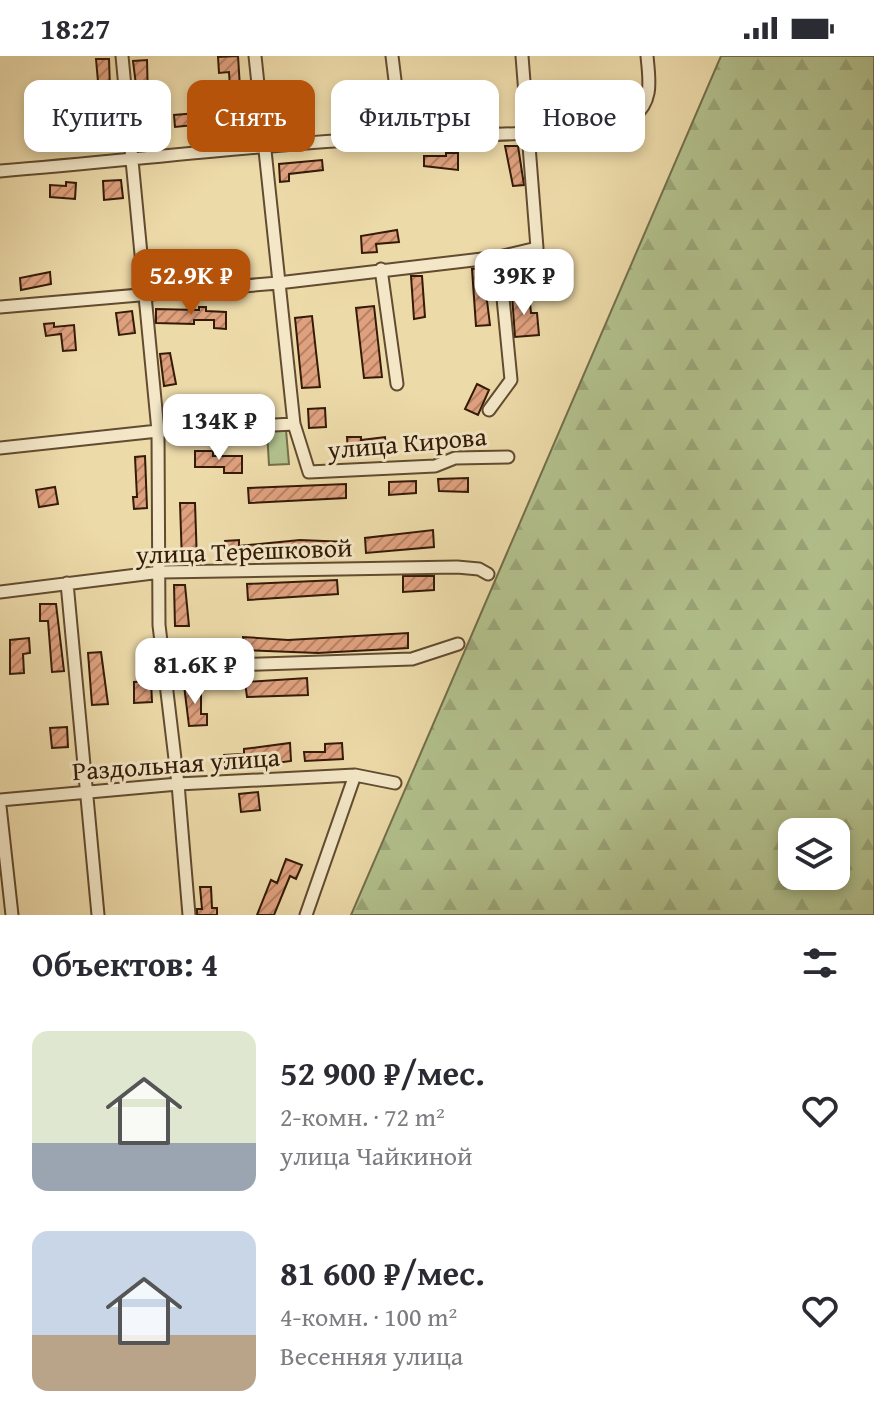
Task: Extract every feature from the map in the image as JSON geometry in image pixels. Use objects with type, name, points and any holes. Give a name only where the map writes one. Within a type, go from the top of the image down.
[{"type":"street","points":[[122,56],[158,431],[159,625],[166,667],[189,915]]},
{"type":"street","points":[[255,56],[258,80]]},
{"type":"street","points":[[392,56],[395,80]]},
{"type":"street","points":[[522,56],[525,80]]},
{"type":"street","points":[[645,106],[650,94],[647,56]]},
{"type":"street","points":[[0,171],[229,152]]},
{"type":"street","points":[[265,152],[294,424]]},
{"type":"street","points":[[0,307],[278,283],[499,257],[537,248],[532,152]]},
{"type":"street","points":[[489,410],[511,380],[499,257]]},
{"type":"street","points":[[381,269],[397,384]]},
{"type":"street","name":"улица Кирова","points":[[0,448],[158,431],[294,424],[309,472],[435,466],[455,458],[508,457]]},
{"type":"street","name":"улица Терешковой","points":[[0,592],[161,572],[457,567],[479,569],[488,574]]},
{"type":"street","points":[[67,583],[98,915]]},
{"type":"street","points":[[166,667],[412,659],[458,644]]},
{"type":"street","points":[[306,915],[355,775]]},
{"type":"street","name":"Раздольная улица","points":[[0,800],[178,784],[355,775],[395,783]]},
{"type":"street","points":[[0,806],[12,915]]},
{"type":"green space","points":[[721,56],[874,56],[874,915],[351,915]]},
{"type":"green space","points":[[286,430],[289,464],[269,465],[267,431]]},
{"type":"building","points":[[238,56],[240,80],[230,80],[229,72],[219,73],[218,57]]},
{"type":"building","points":[[96,59],[109,59],[110,80],[98,80]]},
{"type":"building","points":[[147,60],[148,80],[135,80],[133,61]]},
{"type":"building","points":[[187,114],[187,126],[175,127],[174,115]]},
{"type":"building","points":[[505,146],[515,146],[515,152],[519,152],[524,185],[513,186]]},
{"type":"building","points":[[446,153],[458,153],[458,170],[424,166],[424,156],[446,156]]},
{"type":"building","points":[[322,160],[323,170],[289,174],[289,181],[280,182],[279,164]]},
{"type":"building","points":[[121,180],[123,198],[104,200],[103,181]]},
{"type":"building","points":[[66,182],[76,183],[75,199],[50,197],[50,185],[66,186]]},
{"type":"building","points":[[397,230],[399,242],[376,244],[377,252],[362,253],[361,236]]},
{"type":"building","points":[[196,259],[198,277],[162,282],[162,270],[184,269],[183,260]]},
{"type":"building","points":[[483,268],[490,325],[476,326],[472,269]]},
{"type":"building","points":[[50,272],[51,284],[21,290],[20,278]]},
{"type":"building","points":[[411,276],[422,276],[425,317],[414,319]]},
{"type":"building","points":[[529,293],[531,313],[537,313],[539,335],[515,337],[512,295]]},
{"type":"building","points":[[374,306],[382,377],[364,378],[356,308]]},
{"type":"building","points":[[199,307],[206,307],[206,311],[226,312],[226,329],[214,328],[214,320],[194,320],[194,324],[156,323],[156,309],[199,310]]},
{"type":"building","points":[[132,311],[135,333],[119,335],[116,313]]},
{"type":"building","points":[[312,316],[320,387],[302,388],[295,318]]},
{"type":"building","points":[[54,323],[54,327],[74,325],[76,350],[63,351],[61,334],[46,336],[44,324]]},
{"type":"building","points":[[170,353],[176,384],[164,386],[160,354]]},
{"type":"building","points":[[477,384],[489,390],[478,415],[465,409]]},
{"type":"building","points":[[325,408],[326,427],[309,428],[308,409]]},
{"type":"building","points":[[347,437],[361,437],[361,440],[385,437],[386,451],[348,454]]},
{"type":"building","points":[[195,451],[213,451],[213,456],[242,456],[242,473],[224,473],[224,467],[195,467]]},
{"type":"building","points":[[145,456],[147,508],[134,509],[133,497],[137,497],[135,457]]},
{"type":"building","points":[[468,478],[468,492],[439,491],[438,479]]},
{"type":"building","points":[[416,481],[416,493],[389,495],[389,482]]},
{"type":"building","points":[[346,484],[346,498],[249,503],[248,488]]},
{"type":"building","points":[[55,487],[58,504],[39,507],[36,490]]},
{"type":"building","points":[[180,503],[195,503],[197,562],[182,562]]},
{"type":"building","points":[[433,530],[434,547],[366,553],[365,538]]},
{"type":"building","points":[[239,540],[239,546],[300,540],[347,542],[347,557],[227,559],[225,541]]},
{"type":"building","points":[[403,576],[434,576],[434,590],[403,592]]},
{"type":"building","points":[[337,580],[338,594],[248,600],[247,584]]},
{"type":"building","points":[[174,585],[185,585],[189,626],[175,626]]},
{"type":"building","points":[[40,604],[56,604],[64,671],[52,672],[48,621],[40,621]]},
{"type":"building","points":[[408,633],[408,648],[318,653],[243,650],[243,637],[288,640]]},
{"type":"building","points":[[29,638],[30,653],[23,654],[24,673],[10,674],[10,640]]},
{"type":"building","points":[[101,652],[108,704],[92,705],[88,653]]},
{"type":"building","points":[[307,678],[308,695],[247,697],[245,682]]},
{"type":"building","points":[[151,681],[152,702],[134,703],[134,682]]},
{"type":"building","points":[[184,685],[201,685],[201,714],[207,714],[207,725],[189,726]]},
{"type":"building","points":[[67,727],[68,747],[52,748],[50,728]]},
{"type":"building","points":[[290,743],[291,761],[225,770],[224,755],[244,754],[244,749]]},
{"type":"building","points":[[342,743],[343,759],[305,761],[304,752],[325,752],[325,744]]},
{"type":"building","points":[[258,792],[260,810],[241,812],[239,794]]},
{"type":"building","points":[[286,859],[302,865],[296,879],[290,876],[274,915],[257,915],[271,880],[277,883]]},
{"type":"building","points":[[200,887],[211,887],[212,908],[217,908],[217,915],[197,915],[197,909],[202,909]]}]
